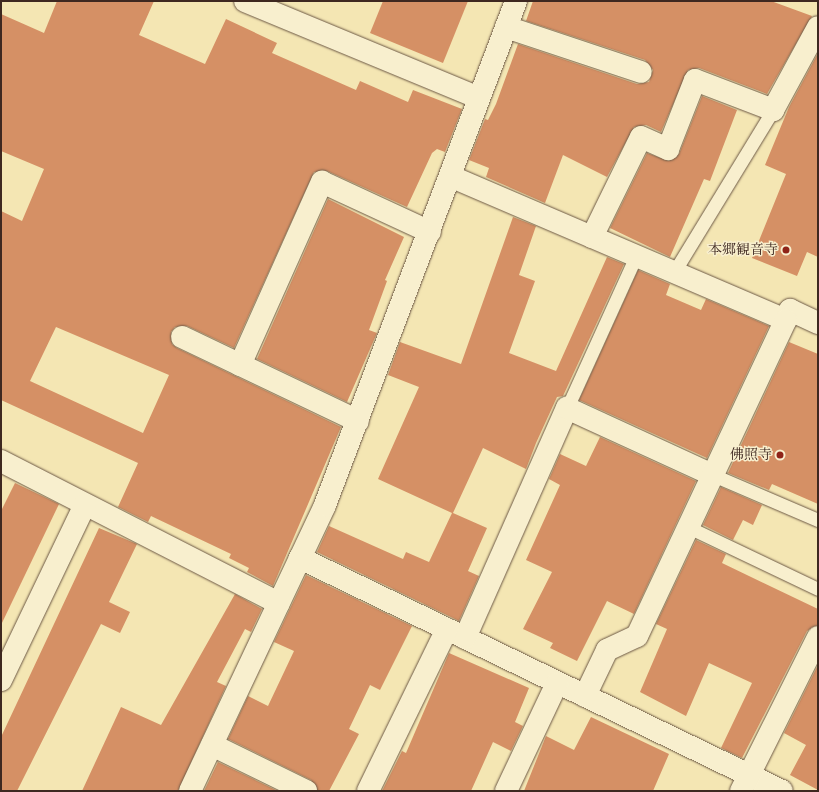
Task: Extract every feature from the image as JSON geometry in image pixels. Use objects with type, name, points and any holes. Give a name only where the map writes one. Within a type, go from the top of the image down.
[{"type":"street","points":[[245,1],[479,98]]},
{"type":"street","points":[[190,791],[300,558],[358,421],[452,177],[479,98],[516,1]]},
{"type":"street","points":[[506,27],[641,72]]},
{"type":"street","points":[[592,237],[641,137],[668,149],[695,80],[773,110],[818,27]]},
{"type":"street","points":[[452,177],[786,320]]},
{"type":"street","points":[[240,364],[322,182],[430,232]]},
{"type":"street","points":[[585,696],[607,650],[637,636],[790,310],[818,323]]},
{"type":"street","points":[[182,337],[358,421]]},
{"type":"street","points":[[368,791],[456,634],[567,408],[713,475]]},
{"type":"street","points":[[1,461],[278,603]]},
{"type":"street","points":[[1,680],[85,505]]},
{"type":"street","points":[[300,558],[585,696],[745,783],[782,791]]},
{"type":"street","points":[[745,783],[818,637]]},
{"type":"street","points":[[506,791],[557,683]]},
{"type":"street","points":[[212,745],[306,791]]},
{"type":"lane","points":[[674,272],[773,110]]},
{"type":"lane","points":[[567,408],[636,256]]},
{"type":"lane","points":[[713,475],[818,520]]},
{"type":"lane","points":[[688,526],[818,589]]},
{"type":"building","points":[[57,1],[154,1],[139,35],[205,64],[226,19],[277,43],[272,53],[356,90],[360,81],[408,102],[413,90],[462,109],[445,152],[437,149],[432,153],[407,207],[327,171],[314,172],[234,348],[187,326],[175,327],[171,332],[172,344],[177,348],[341,427],[273,586],[247,572],[249,568],[229,558],[231,554],[151,516],[148,522],[118,507],[138,463],[1,400],[1,211],[22,221],[44,169],[1,151],[1,14],[44,33]],"holes":[[[56,327],[169,375],[143,433],[30,381]]]},
{"type":"building","points":[[383,1],[468,1],[443,63],[370,33]]},
{"type":"building","points":[[533,1],[771,1],[812,16],[767,94],[699,68],[688,70],[661,132],[646,125],[634,127],[607,177],[563,155],[545,203],[486,177],[489,168],[469,160],[485,119],[488,120],[496,104],[518,44],[637,84],[649,82],[653,70],[645,60],[526,21]]},
{"type":"building","points":[[818,53],[818,257],[807,252],[797,276],[752,258],[786,174],[765,165],[789,107]]},
{"type":"building","points":[[702,96],[737,110],[710,181],[704,179],[670,257],[610,228],[647,153],[669,161],[679,154]]},
{"type":"building","points":[[328,199],[404,237],[385,280],[387,281],[369,330],[377,333],[347,402],[257,359]]},
{"type":"building","points":[[513,217],[536,226],[519,275],[535,281],[509,353],[556,371],[607,257],[624,264],[563,396],[557,397],[526,469],[483,448],[453,513],[487,528],[468,571],[479,576],[459,621],[317,552],[329,526],[403,559],[406,552],[429,562],[452,513],[378,479],[419,387],[388,375],[400,342],[461,364]]},
{"type":"building","points":[[638,270],[670,284],[666,295],[701,310],[706,299],[769,326],[707,458],[579,400]]},
{"type":"building","points":[[789,342],[818,354],[818,504],[772,484],[769,490],[728,473]]},
{"type":"building","points":[[600,437],[696,481],[634,614],[607,601],[577,661],[550,648],[553,643],[523,629],[552,572],[526,560],[560,485],[549,479],[560,454],[586,466]]},
{"type":"building","points":[[15,483],[59,504],[1,625],[1,511]]},
{"type":"building","points":[[721,487],[762,505],[753,525],[743,520],[733,540],[703,525]]},
{"type":"building","points":[[99,528],[137,544],[109,602],[130,612],[120,633],[101,624],[17,791],[1,791],[1,737]]},
{"type":"building","points":[[696,540],[726,554],[722,563],[818,609],[818,625],[807,631],[742,758],[721,748],[752,683],[709,663],[686,716],[640,692],[667,629],[656,624]]},
{"type":"building","points":[[306,575],[412,626],[380,690],[370,685],[349,729],[359,734],[329,791],[318,791],[311,780],[228,739],[248,696],[268,706],[294,651],[274,642]]},
{"type":"building","points":[[235,594],[262,609],[251,632],[245,629],[217,682],[226,686],[178,791],[82,791],[121,707],[161,725]]},
{"type":"building","points":[[449,653],[529,688],[515,722],[523,726],[511,751],[493,742],[471,791],[382,791],[402,751],[406,753]]},
{"type":"building","points":[[818,665],[818,790],[790,775],[806,745],[784,733]]},
{"type":"building","points":[[591,717],[669,754],[653,791],[524,791],[546,736],[574,750]]},
{"type":"building","points":[[218,762],[278,791],[204,791]]},
{"type":"place","name":"本郷観音寺","points":[[786,250]]},
{"type":"place","name":"佛照寺","points":[[780,455]]}]
